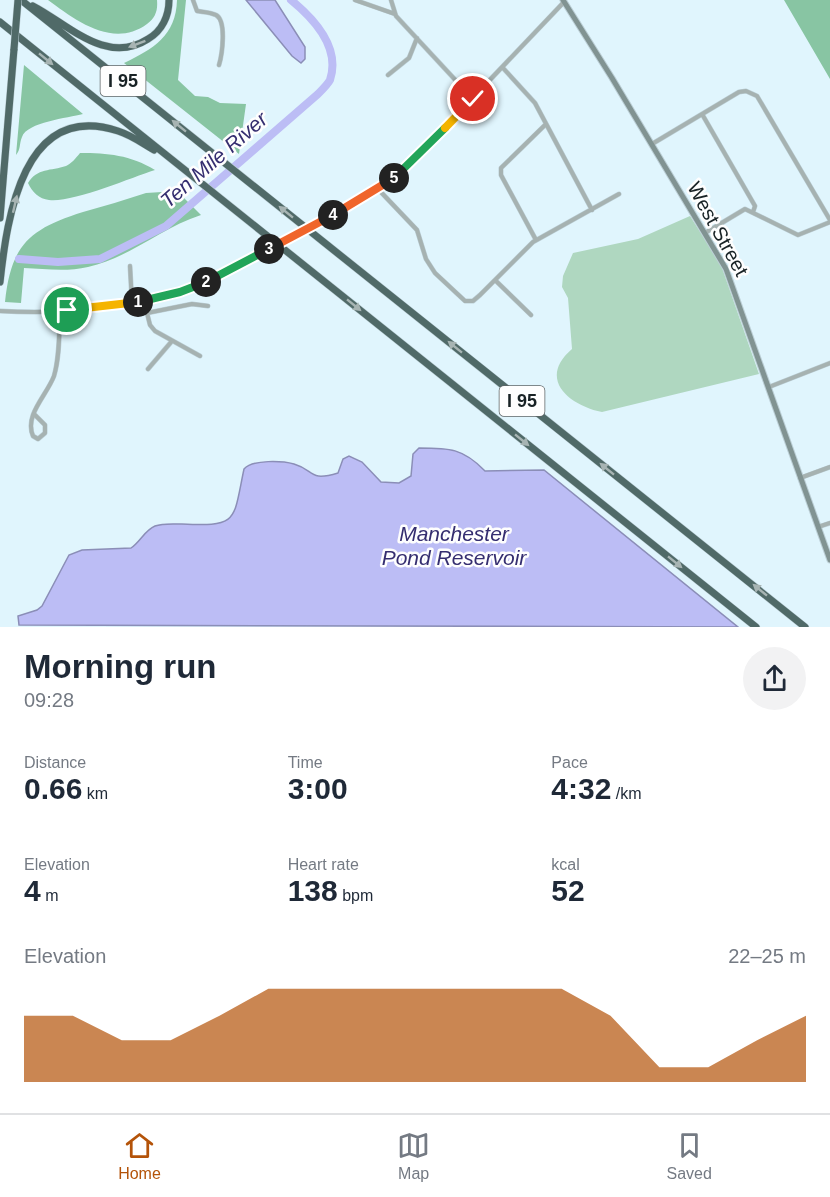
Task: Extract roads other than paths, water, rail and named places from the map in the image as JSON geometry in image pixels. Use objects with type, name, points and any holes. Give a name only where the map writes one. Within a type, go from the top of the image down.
[{"type":"highway","points":[[0,218],[20,0],[93,43],[117,48],[138,44],[156,33],[165,19],[170,0]]},
{"type":"highway","name":"I 95","points":[[20,0],[805,627]]},
{"type":"highway","name":"I 95","points":[[0,22],[756,627]]},
{"type":"highway","points":[[0,282],[21,179],[30,160],[49,140],[81,127],[107,128],[128,135],[173,161]]},
{"type":"main road","name":"West Street","points":[[563,1],[726,269],[830,560]]},
{"type":"street","points":[[193,0],[197,10],[215,14],[220,20],[223,49],[219,65]]},
{"type":"street","points":[[355,0],[395,14]]},
{"type":"street","points":[[391,0],[395,14],[473,99]]},
{"type":"street","points":[[0,311],[34,313],[144,301],[203,284],[321,221],[378,189],[406,167],[503,68],[563,1]]},
{"type":"street","points":[[388,75],[409,58],[417,38]]},
{"type":"street","points":[[503,68],[523,87],[592,210]]},
{"type":"street","points":[[652,144],[739,92],[746,91],[758,96],[830,221],[798,235],[745,209],[705,233]]},
{"type":"street","points":[[702,114],[755,206],[753,212]]},
{"type":"street","points":[[536,240],[501,175],[501,168],[545,124]]},
{"type":"street","points":[[378,189],[417,230],[426,259],[435,273],[466,301],[473,301],[496,281],[536,240],[619,194]]},
{"type":"street","points":[[130,266],[132,303]]},
{"type":"street","points":[[496,281],[531,315]]},
{"type":"street","points":[[144,301],[150,325],[155,331],[200,356]]},
{"type":"street","points":[[147,313],[192,304],[208,306]]},
{"type":"street","points":[[34,414],[45,425],[45,433],[38,439],[31,432],[34,414],[56,368],[60,311]]},
{"type":"street","points":[[148,369],[172,341]]},
{"type":"street","points":[[769,387],[830,363]]},
{"type":"street","points":[[800,478],[830,467]]},
{"type":"street","points":[[818,527],[830,523]]},
{"type":"water","points":[[246,0],[275,0],[305,47],[305,59],[301,63],[292,56]]},
{"type":"water","name":"Manchester Pond Reservoir","points":[[419,448],[455,451],[470,458],[485,471],[544,470],[738,627],[19,625],[18,616],[42,606],[69,555],[82,550],[131,548],[148,530],[158,525],[201,525],[224,522],[235,510],[244,469],[248,466],[268,462],[289,463],[301,466],[316,476],[321,476],[338,473],[343,459],[349,456],[362,462],[381,482],[399,483],[411,476],[413,454]]},
{"type":"waterway","name":"Ten Mile River","points":[[19,259],[58,262],[100,259],[166,226],[318,94],[330,80],[332,56],[323,34],[308,15],[291,0]]}]
